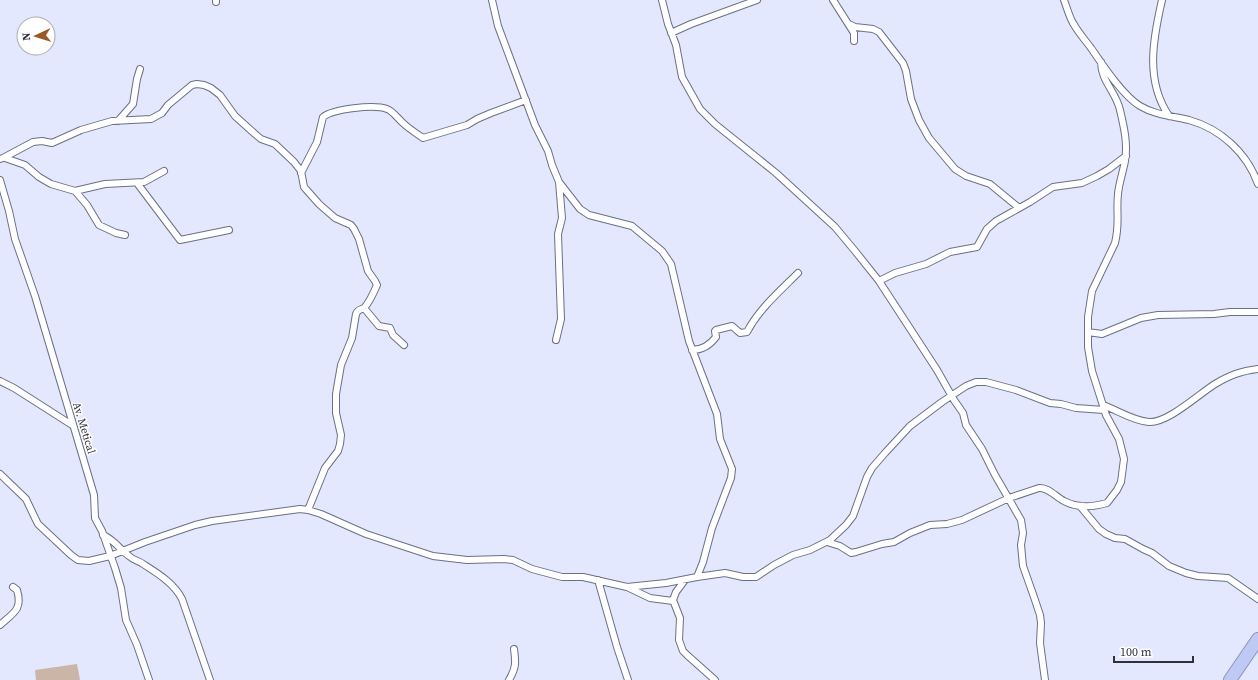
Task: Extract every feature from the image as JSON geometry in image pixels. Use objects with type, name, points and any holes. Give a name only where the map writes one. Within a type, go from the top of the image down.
[{"type":"highway","points":[[1230,680],[1258,639]]},
{"type":"street","points":[[492,0],[498,26],[559,182],[576,205],[584,212],[601,219],[632,226],[666,255],[672,270],[692,350],[717,414],[722,444],[732,469],[731,478],[712,528],[703,562],[697,577]]},
{"type":"street","points":[[662,0],[671,33],[676,45],[682,77],[700,109],[715,124],[776,173],[835,227],[879,281],[963,413],[966,425],[982,449],[1019,516],[1022,526],[1021,544],[1023,566],[1026,578],[1034,596],[1040,620],[1040,643],[1045,680]]},
{"type":"street","points":[[671,33],[691,24],[757,0]]},
{"type":"street","points":[[833,0],[854,33],[854,41]]},
{"type":"street","points":[[1064,0],[1074,24],[1101,62],[1120,86],[1138,105],[1153,112],[1201,125],[1227,140],[1246,159],[1253,170],[1258,184]]},
{"type":"street","points":[[1162,0],[1153,42],[1153,63],[1156,89],[1163,108],[1168,116]]},
{"type":"street","points":[[849,24],[855,28],[873,29],[879,32],[903,63],[911,99],[919,120],[929,138],[955,169],[966,176],[990,184],[1019,208]]},
{"type":"street","points":[[827,542],[840,546],[851,552],[856,552],[894,542],[922,528],[962,520],[1009,498],[1042,488],[1064,501],[1080,506],[1107,503],[1117,490],[1121,482],[1124,459],[1119,439],[1103,407],[1089,359],[1088,332],[1091,295],[1118,234],[1118,192],[1126,156],[1126,137],[1120,108],[1115,95],[1104,78],[1101,62]]},
{"type":"street","points":[[118,120],[133,104],[140,68]]},
{"type":"street","points":[[2,158],[33,142],[42,141],[52,143],[81,130],[118,120],[151,119],[162,113],[168,105],[192,85],[204,85],[220,95],[236,116],[261,139],[275,144],[280,148],[298,167],[304,187],[319,204],[335,218],[348,223],[354,229],[364,255],[366,267],[377,284],[364,308],[357,311],[352,338],[341,365],[335,405],[341,435],[338,452],[325,468],[308,510]]},
{"type":"street","points":[[301,173],[317,142],[323,117],[332,112],[363,107],[387,109],[423,138],[467,125],[491,113],[526,100]]},
{"type":"street","points":[[879,281],[895,273],[926,264],[950,252],[977,247],[989,226],[1053,187],[1082,183],[1109,169],[1126,156]]},
{"type":"street","points":[[2,158],[25,165],[39,177],[51,184],[75,191],[105,184],[137,183],[147,181],[164,171]]},
{"type":"street","name":"Av. Metical","points":[[0,180],[9,211],[15,240],[35,296],[94,495],[95,518],[103,534],[121,588],[126,620],[147,678]]},
{"type":"street","points":[[556,340],[561,319],[558,234],[562,218],[559,182]]},
{"type":"street","points":[[137,183],[180,240],[229,230]]},
{"type":"street","points":[[75,191],[87,205],[99,225],[116,233],[125,235]]},
{"type":"street","points":[[692,350],[703,348],[710,344],[716,337],[716,330],[732,326],[740,333],[747,332],[749,326],[766,305],[798,273]]},
{"type":"street","points":[[364,308],[380,326],[389,328],[393,335],[404,345]]},
{"type":"street","points":[[1088,332],[1102,334],[1141,318],[1158,315],[1258,312]]},
{"type":"street","points":[[0,474],[26,498],[38,524],[78,560],[89,561],[110,556],[212,521],[300,509],[322,514],[366,534],[433,556],[467,560],[513,560],[532,569],[559,577],[583,577],[616,586],[627,587],[652,585],[725,573],[756,578],[770,567],[785,559],[804,553],[827,542],[846,525],[853,516],[867,477],[878,460],[910,426],[960,389],[970,384],[981,381],[986,382],[1016,390],[1050,403],[1062,404],[1076,408],[1103,407],[1134,419],[1151,422],[1178,410],[1214,385],[1236,373],[1258,369]]},
{"type":"street","points":[[0,381],[14,388],[72,425]]},
{"type":"street","points":[[1080,506],[1099,529],[1106,534],[1115,538],[1125,539],[1152,553],[1169,566],[1186,573],[1198,576],[1228,578],[1258,599]]},
{"type":"street","points":[[103,534],[117,544],[131,558],[142,563],[160,576],[179,593],[197,639],[210,680]]},
{"type":"street","points":[[598,580],[628,680]]},
{"type":"street","points":[[685,580],[676,592],[673,601],[679,613],[679,640],[683,651],[715,680]]},
{"type":"street","points":[[0,625],[17,611],[20,605],[18,590],[13,587]]},
{"type":"street","points":[[627,587],[650,598],[673,601]]},
{"type":"street","points":[[509,680],[515,668],[514,649]]},
{"type":"shaded area","points":[[77,664],[80,680],[36,680],[35,670]]}]
